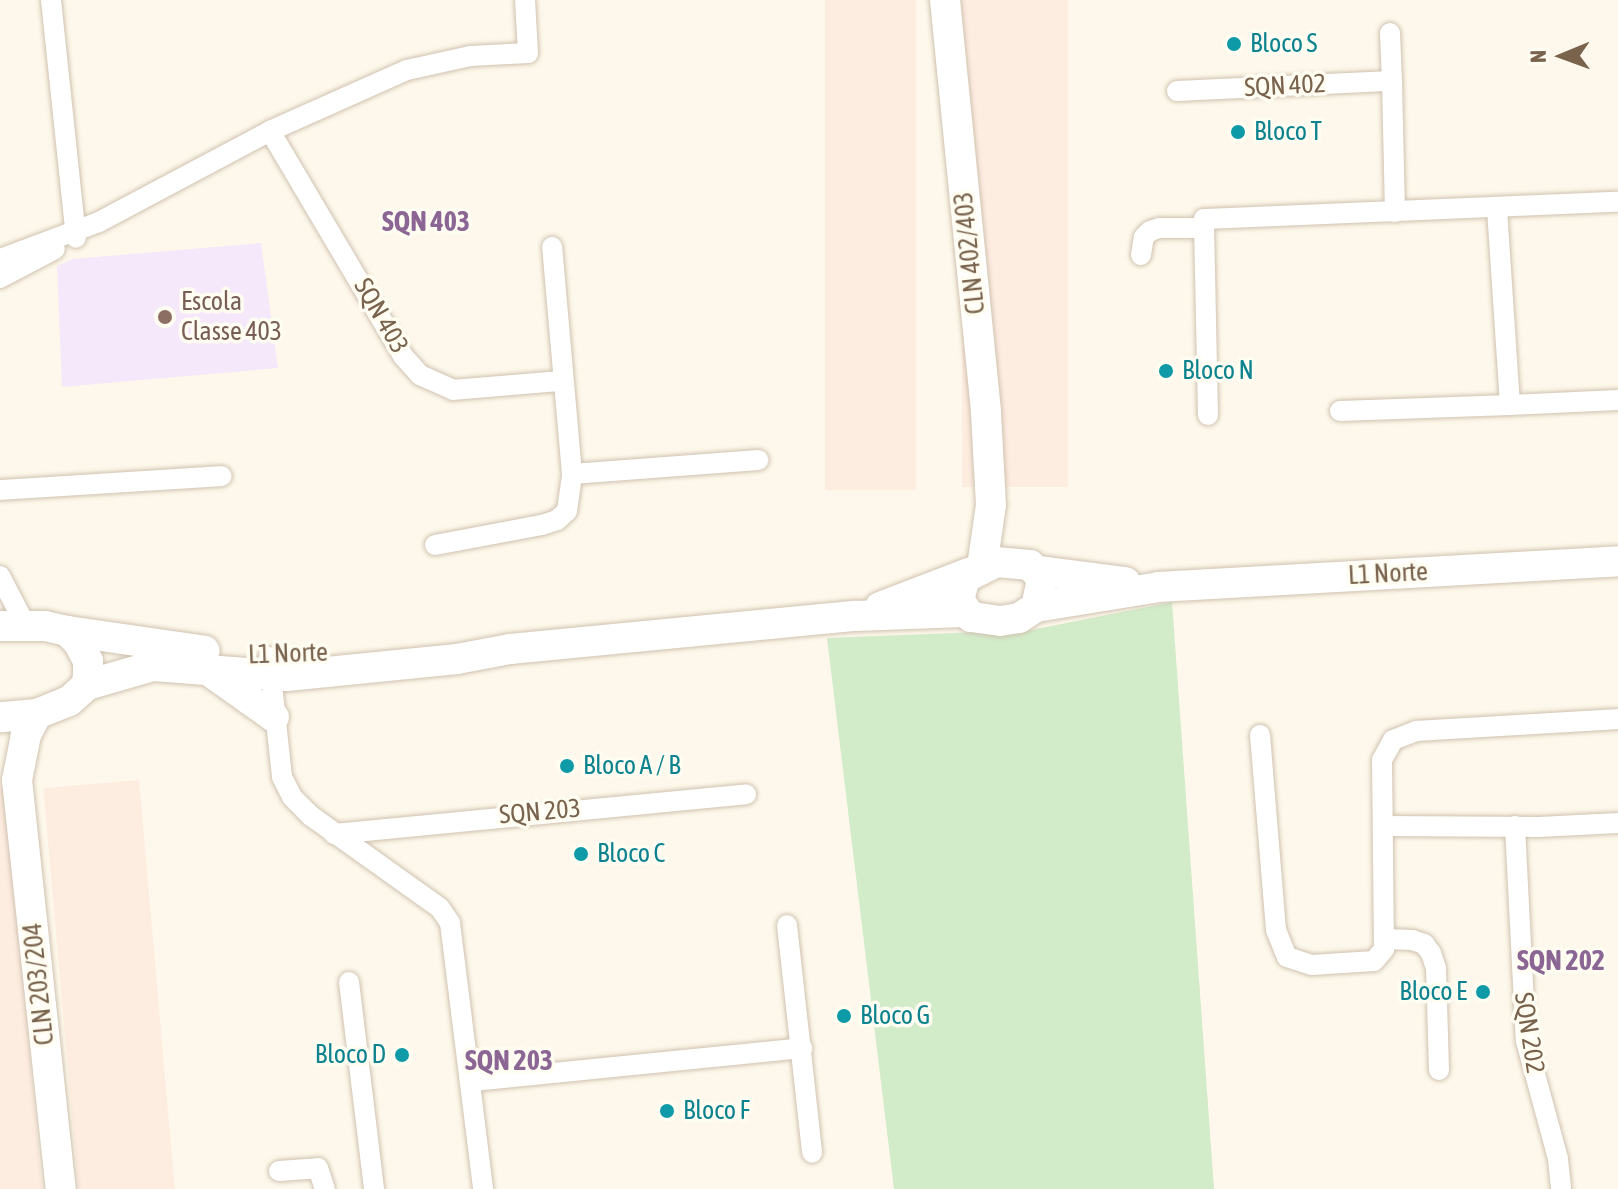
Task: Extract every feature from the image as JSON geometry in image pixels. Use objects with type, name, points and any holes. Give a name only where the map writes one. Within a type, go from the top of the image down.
[{"type":"street","points":[[51,0],[74,235]]},
{"type":"street","points":[[0,278],[270,131],[407,70],[470,56],[528,53],[525,0]]},
{"type":"street","name":"CLN 402/403","points":[[945,0],[991,505],[977,569]]},
{"type":"street","points":[[1390,33],[1395,212]]},
{"type":"street","name":"SQN 402","points":[[1177,91],[1392,81]]},
{"type":"street","name":"SQN 403","points":[[270,131],[403,356],[420,375],[453,390],[561,381]]},
{"type":"street","points":[[1208,415],[1204,219],[1618,202]]},
{"type":"street","points":[[1497,208],[1510,405]]},
{"type":"street","points":[[1141,255],[1144,237],[1150,231],[1159,228],[1203,228]]},
{"type":"street","points":[[0,259],[74,235]]},
{"type":"street","points":[[435,545],[557,520],[567,511],[572,474],[561,381],[552,247]]},
{"type":"street","points":[[1340,411],[1618,400]]},
{"type":"street","points":[[572,474],[758,460]]},
{"type":"street","points":[[0,490],[222,476]]},
{"type":"street","name":"CLN 402/403","points":[[991,505],[1026,566]]},
{"type":"street","name":"L1 Norte","points":[[1036,607],[1159,587],[1618,561]]},
{"type":"street","points":[[1026,566],[1041,594],[1036,607],[1019,618],[1000,621],[971,617],[964,612],[959,600],[960,587],[977,569],[1026,566]]},
{"type":"street","name":"L1 Norte","points":[[1026,566],[1159,587]]},
{"type":"street","name":"L1 Norte","points":[[855,616],[977,569]]},
{"type":"street","points":[[0,576],[12,625]]},
{"type":"street","name":"L1 Norte","points":[[12,625],[67,631],[307,674],[457,659],[510,649],[855,616],[964,612]]},
{"type":"street","points":[[67,631],[78,642],[88,661],[87,685]]},
{"type":"street","name":"L1 Norte","points":[[37,714],[69,701],[87,685],[153,666],[210,672],[269,667],[403,647],[510,649]]},
{"type":"street","points":[[269,667],[274,722],[286,786],[300,807],[440,908],[450,923],[473,1081],[483,1189]]},
{"type":"street","points":[[210,672],[274,722]]},
{"type":"street","points":[[274,722],[307,674]]},
{"type":"street","points":[[0,717],[37,714]]},
{"type":"street","name":"CLN 203/204","points":[[17,780],[26,735],[37,714]]},
{"type":"street","points":[[1260,735],[1276,930],[1287,957],[1312,965],[1374,961],[1381,955],[1385,939],[1382,760],[1393,740],[1402,735],[1546,721],[1618,719]]},
{"type":"street","name":"CLN 203/204","points":[[0,741],[17,780],[61,1189]]},
{"type":"street","name":"SQN 203","points":[[334,834],[746,794]]},
{"type":"street","points":[[1384,826],[1618,823]]},
{"type":"street","name":"SQN 202","points":[[1515,826],[1526,1041],[1558,1159],[1561,1189]]},
{"type":"street","points":[[787,925],[812,1153]]},
{"type":"street","points":[[1385,939],[1412,940],[1424,944],[1431,953],[1436,968],[1439,1070]]},
{"type":"street","points":[[349,982],[374,1189]]},
{"type":"street","points":[[473,1081],[802,1048]]},
{"type":"street","points":[[279,1171],[318,1168],[325,1189]]},
{"type":"shaded area","points":[[825,0],[916,0],[916,490],[825,490]]},
{"type":"shaded area","points":[[962,0],[1068,0],[1068,487],[962,487]]},
{"type":"shaded area","name":"Escola Classe 403","points":[[261,243],[278,368],[62,387],[57,266],[72,259]]},
{"type":"shaded area","points":[[139,780],[175,1189],[78,1189],[43,788]]},
{"type":"shaded area","points":[[0,787],[5,787],[42,1189],[0,1189]]},
{"type":"green space","points":[[1172,602],[1214,1189],[894,1189],[827,638],[1031,630]]},
{"type":"place","name":"Bloco S","points":[[1234,44]]},
{"type":"place","name":"Bloco T","points":[[1238,132]]},
{"type":"place","name":"Escola Classe 403","points":[[165,317]]},
{"type":"place","name":"Bloco N","points":[[1166,371]]},
{"type":"place","name":"Bloco A / B","points":[[567,766]]},
{"type":"place","name":"Bloco C","points":[[581,854]]},
{"type":"place","name":"Bloco E","points":[[1483,992]]},
{"type":"place","name":"Bloco G","points":[[844,1016]]},
{"type":"place","name":"Bloco D","points":[[402,1055]]},
{"type":"place","name":"Bloco F","points":[[667,1111]]},
{"type":"district","name":"SQN 403","points":[[426,221]]},
{"type":"district","name":"SQN 202","points":[[1561,960]]},
{"type":"district","name":"SQN 203","points":[[509,1060]]}]
